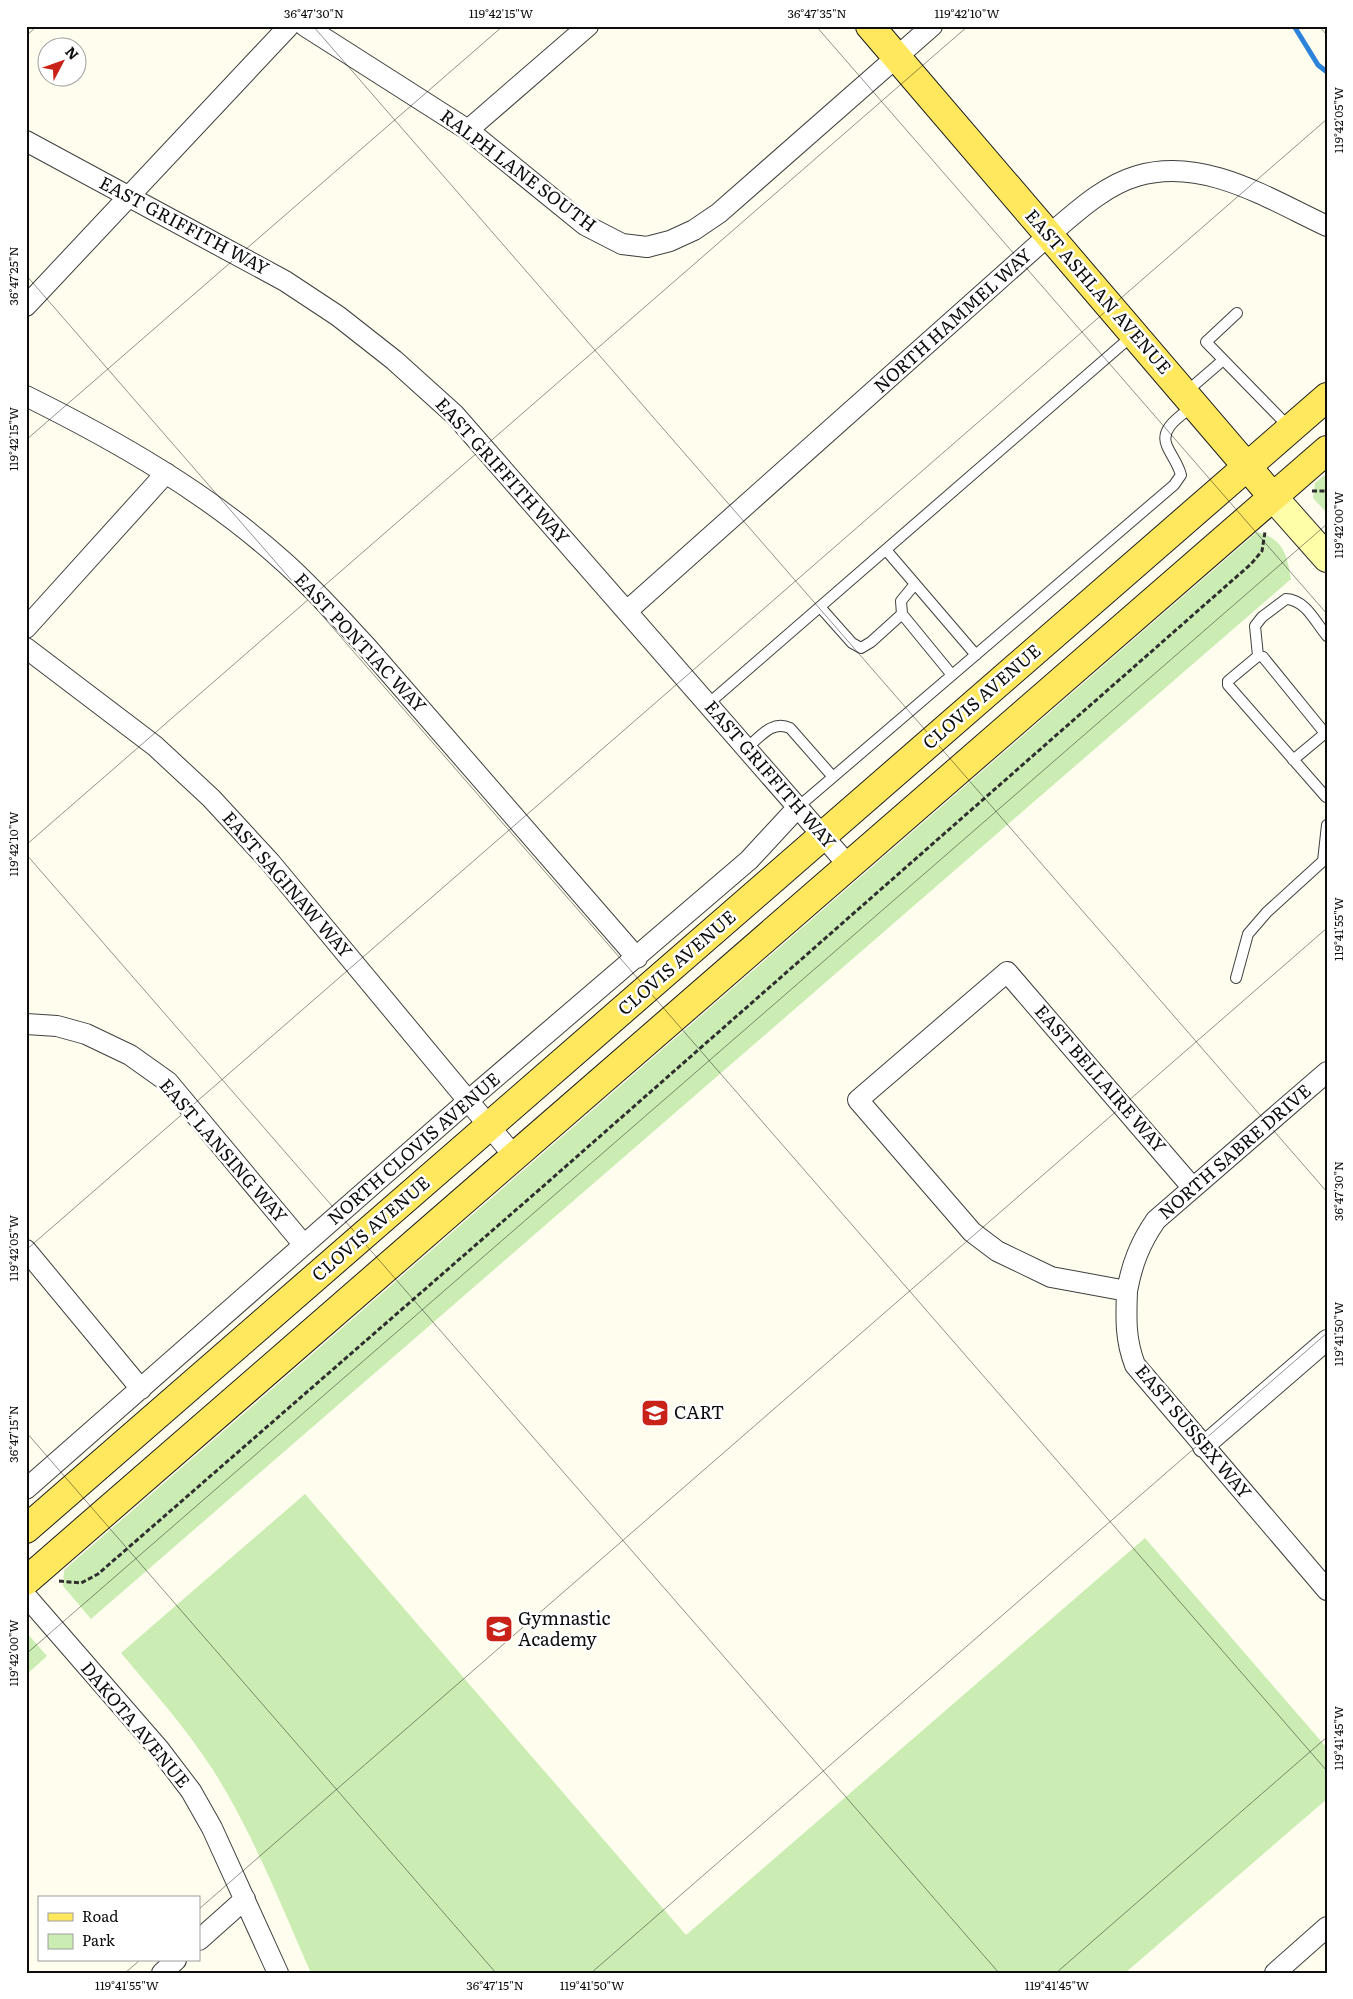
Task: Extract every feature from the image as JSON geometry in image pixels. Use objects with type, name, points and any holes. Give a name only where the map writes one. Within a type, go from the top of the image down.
[{"type":"main road","name":"EAST ASHLAN AVENUE","points":[[870,26],[896,59],[1327,558]]},
{"type":"main road","name":"CLOVIS AVENUE","points":[[26,1529],[1327,397]]},
{"type":"main road","points":[[28,1594],[514,1156],[849,866],[1280,505],[1327,450]]},
{"type":"street","points":[[26,306],[127,196],[289,26]]},
{"type":"street","name":"RALPH LANE SOUTH","points":[[305,26],[468,130],[585,225],[622,244],[647,247],[670,241],[686,234],[718,213],[932,26]]},
{"type":"street","points":[[468,130],[588,26]]},
{"type":"street","name":"EAST GRIFFITH WAY","points":[[26,141],[127,196],[210,238],[285,280],[338,316],[394,360],[455,415],[849,866]]},
{"type":"street","name":"NORTH HAMMEL WAY","points":[[627,611],[1049,235],[1103,193],[1136,176],[1166,171],[1198,173],[1242,186],[1327,226]]},
{"type":"street","name":"EAST PONTIAC WAY","points":[[26,396],[79,422],[166,473],[248,532],[283,561],[324,600],[637,958]]},
{"type":"street","points":[[26,628],[166,473]]},
{"type":"street","name":"EAST SAGINAW WAY","points":[[26,648],[155,746],[211,798],[270,862],[514,1156]]},
{"type":"street","name":"NORTH CLOVIS AVENUE","points":[[26,1488],[469,1100],[637,958],[749,860],[798,807]]},
{"type":"street","name":"EAST BELLAIRE WAY","points":[[1127,1291],[1051,1277],[997,1251],[972,1232],[858,1100],[1007,972],[1192,1187]]},
{"type":"street","name":"EAST LANSING WAY","points":[[26,1024],[57,1026],[86,1034],[130,1055],[168,1082],[304,1245]]},
{"type":"street","name":"NORTH SABRE DRIVE","points":[[1127,1291],[1132,1264],[1143,1239],[1156,1220],[1327,1072]]},
{"type":"street","points":[[26,1250],[141,1389]]},
{"type":"street","name":"EAST SUSSEX WAY","points":[[1127,1291],[1125,1327],[1128,1346],[1135,1365],[1327,1590]]},
{"type":"street","points":[[1204,1447],[1327,1340]]},
{"type":"street","name":"DAKOTA AVENUE","points":[[28,1594],[160,1749],[191,1791],[212,1828],[278,1973]]},
{"type":"street","points":[[200,1939],[245,1899]]},
{"type":"street","points":[[1275,1973],[1327,1927]]},
{"type":"street","points":[[162,1973],[174,1962]]},
{"type":"lane","points":[[1237,313],[1206,342],[1222,361],[1291,429]]},
{"type":"lane","points":[[708,704],[1134,334]]},
{"type":"lane","points":[[798,807],[1174,485],[1181,475],[1178,464],[1167,445],[1165,436],[1169,427],[1189,399],[1222,361]]},
{"type":"lane","points":[[886,550],[976,655]]},
{"type":"lane","points":[[915,584],[901,601],[902,614],[952,675]]},
{"type":"lane","points":[[1258,656],[1255,626],[1262,617],[1286,599],[1296,600],[1307,610],[1327,636]]},
{"type":"lane","points":[[820,607],[852,643],[860,648],[871,642],[902,614]]},
{"type":"lane","points":[[1258,656],[1263,657],[1325,732],[1293,760]]},
{"type":"lane","points":[[1258,656],[1228,681],[1228,685],[1327,797]]},
{"type":"lane","points":[[747,748],[772,727],[781,724],[790,728],[834,777]]},
{"type":"lane","points":[[1236,978],[1248,934],[1268,912],[1323,861],[1327,826]]},
{"type":"path","points":[[28,1594],[60,1580],[81,1582],[98,1574],[533,1195],[1251,564],[1262,551],[1265,531],[1280,505],[1311,491],[1327,490]]},
{"type":"green space","points":[[1327,473],[1327,513],[1313,498],[1315,483]]},
{"type":"green space","points":[[1257,532],[1273,539],[1283,549],[1291,579],[91,1619],[63,1586],[64,1570]]},
{"type":"green space","points":[[305,1494],[686,1935],[1145,1538],[1327,1748],[1327,1799],[1125,1973],[311,1973],[266,1870],[241,1819],[213,1770],[192,1739],[121,1653]]},
{"type":"green space","points":[[26,1632],[47,1656],[26,1675]]},
{"type":"waterway","points":[[1294,26],[1318,65],[1327,72]]},
{"type":"place","name":"CART","points":[[655,1413]]},
{"type":"place","name":"Gymnastic Academy","points":[[499,1629]]}]
